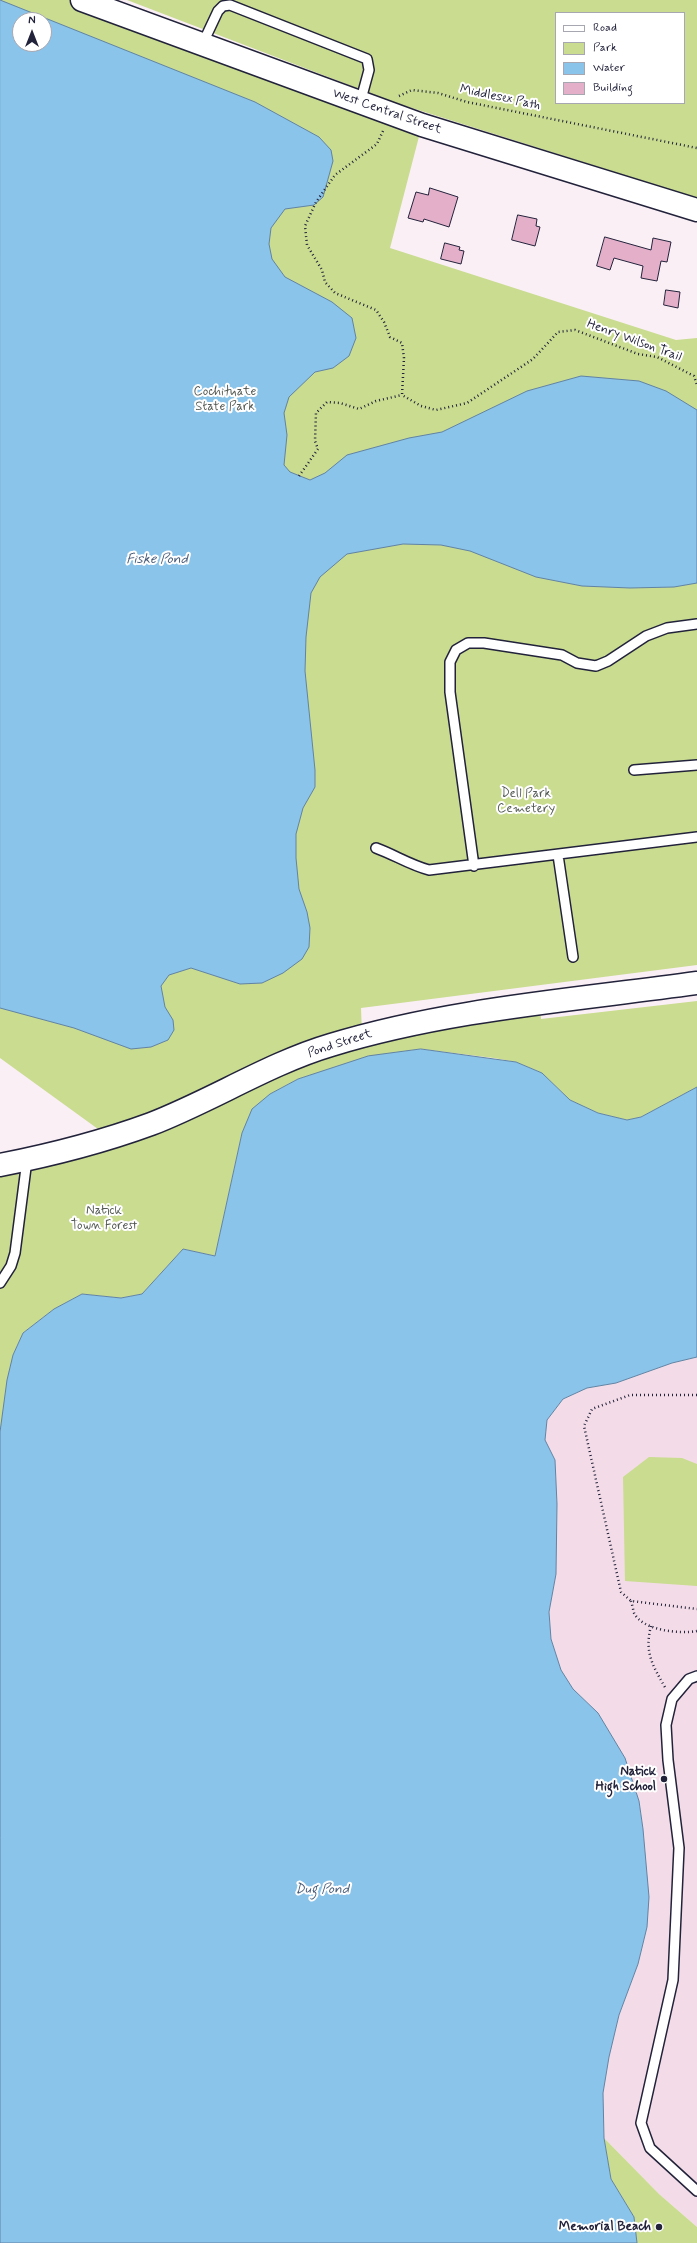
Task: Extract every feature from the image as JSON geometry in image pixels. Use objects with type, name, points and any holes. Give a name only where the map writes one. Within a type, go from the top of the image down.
[{"type":"street","name":"West Central Street","points":[[82,0],[360,103],[452,135],[697,210]]},
{"type":"street","name":"Pond Street","points":[[0,1165],[27,1160],[83,1145],[152,1123],[329,1045],[362,1036],[442,1019],[697,983]]},
{"type":"lane","points":[[202,45],[218,11],[223,6],[230,5],[367,59],[369,70],[360,103]]},
{"type":"lane","points":[[474,866],[450,692],[450,662],[456,650],[468,643],[484,643],[562,656],[577,663],[596,666],[608,661],[646,636],[667,628],[697,624]]},
{"type":"lane","points":[[634,770],[697,765]]},
{"type":"lane","points":[[376,848],[394,855],[410,865],[429,870],[474,866],[697,837]]},
{"type":"lane","points":[[558,855],[573,957]]},
{"type":"lane","points":[[0,1283],[11,1266],[15,1253],[27,1160]]},
{"type":"lane","points":[[697,1676],[689,1679],[672,1699],[666,1725],[668,1760],[679,1848],[673,1980],[641,2123],[650,2148],[697,2191]]},
{"type":"path","name":"Middlesex Path","points":[[394,99],[412,90],[438,93],[467,102],[697,148]]},
{"type":"path","points":[[299,476],[318,449],[315,441],[316,413],[327,402],[340,402],[359,409],[376,401],[402,395],[404,358],[402,343],[390,337],[384,322],[376,310],[335,293],[325,282],[322,270],[308,245],[305,226],[316,202],[335,176],[377,144],[384,128]]},
{"type":"path","name":"Henry Wilson Trail","points":[[402,395],[421,406],[436,410],[467,402],[533,359],[558,332],[575,330],[638,354],[662,360],[694,376],[697,385]]},
{"type":"path","points":[[697,1395],[630,1394],[592,1409],[584,1426],[621,1592],[631,1601],[635,1614],[651,1626],[673,1633],[697,1631]]},
{"type":"path","points":[[631,1601],[697,1609]]},
{"type":"path","points":[[651,1626],[647,1640],[650,1659],[666,1689]]},
{"type":"shaded area","name":"Natick High School","points":[[697,1357],[697,2227],[659,2194],[604,2138],[603,2093],[609,2057],[619,2015],[638,1964],[647,1927],[643,1829],[639,1801],[625,1758],[598,1713],[573,1689],[561,1670],[551,1639],[549,1612],[556,1574],[557,1504],[555,1460],[545,1441],[547,1420],[563,1399],[587,1388],[616,1383],[672,1363]]},
{"type":"green space","name":"Cochituate State Park","points":[[0,0],[82,0],[422,125],[390,248],[676,340],[697,338],[697,965],[361,1008],[362,1036],[540,1004],[541,1019],[697,1001],[697,1087],[641,1117],[627,1120],[598,1113],[570,1100],[542,1073],[516,1062],[494,1058],[421,1049],[395,1053],[298,1079],[270,1094],[242,1133],[215,1256],[183,1249],[142,1294],[121,1298],[82,1294],[54,1309],[23,1333],[13,1355],[0,1432],[0,1165],[109,1137],[0,1058]]},
{"type":"green space","points":[[127,0],[697,0],[697,198],[396,103]]},
{"type":"green space","points":[[649,1457],[682,1458],[697,1464],[697,1586],[625,1581],[623,1477]]},
{"type":"green space","points":[[604,2138],[659,2194],[697,2227],[697,2243],[637,2243],[634,2217],[611,2179]]},
{"type":"water","name":"Fiske Pond","points":[[0,0],[30,12],[12,12],[12,52],[52,52],[52,21],[255,102],[319,137],[331,150],[333,161],[323,197],[314,205],[285,209],[271,228],[269,244],[272,259],[285,277],[332,302],[352,318],[356,338],[349,356],[333,368],[315,372],[289,397],[284,413],[287,435],[284,465],[290,472],[310,480],[325,473],[347,455],[409,438],[442,432],[527,391],[581,376],[639,381],[666,391],[697,410],[697,583],[674,587],[630,588],[582,586],[536,577],[470,551],[441,545],[403,544],[347,554],[320,577],[311,593],[306,637],[305,671],[315,770],[315,787],[303,808],[296,834],[296,858],[299,889],[307,912],[310,928],[309,947],[302,959],[283,973],[262,983],[240,984],[191,968],[169,975],[161,986],[165,1007],[173,1020],[174,1030],[168,1040],[151,1047],[131,1049],[74,1028],[0,1008]]},
{"type":"water","name":"Dug Pond","points":[[421,1049],[516,1062],[542,1073],[570,1100],[598,1113],[627,1120],[641,1117],[697,1087],[697,1357],[672,1363],[616,1383],[587,1388],[563,1399],[547,1420],[545,1440],[555,1460],[557,1504],[556,1574],[549,1612],[551,1639],[561,1670],[573,1689],[598,1713],[625,1758],[639,1801],[643,1829],[649,1897],[647,1927],[638,1964],[619,2015],[609,2057],[603,2093],[604,2138],[611,2179],[634,2217],[637,2243],[0,2243],[0,1432],[7,1380],[13,1355],[23,1333],[54,1309],[82,1294],[121,1298],[142,1294],[183,1249],[215,1256],[242,1133],[252,1109],[270,1094],[298,1079],[368,1056]]},
{"type":"building","points":[[430,188],[458,197],[449,227],[424,219],[423,222],[408,218],[416,192],[428,195]]},
{"type":"building","points":[[518,215],[537,219],[536,226],[540,227],[535,246],[512,240]]},
{"type":"building","points":[[605,237],[651,250],[653,238],[671,242],[667,262],[661,261],[657,281],[641,278],[643,266],[614,258],[610,270],[597,266]]},
{"type":"building","points":[[445,243],[460,247],[459,250],[464,251],[461,264],[441,259]]},
{"type":"building","points":[[666,290],[680,292],[678,308],[664,305]]},
{"type":"place","name":"Natick High School","points":[[664,1779]]},
{"type":"place","name":"Memorial Beach","points":[[659,2227]]},
{"type":"park label","name":"Dell Park Cemetery","points":[[526,802]]},
{"type":"park label","name":"Natick Town Forest","points":[[104,1218]]}]
